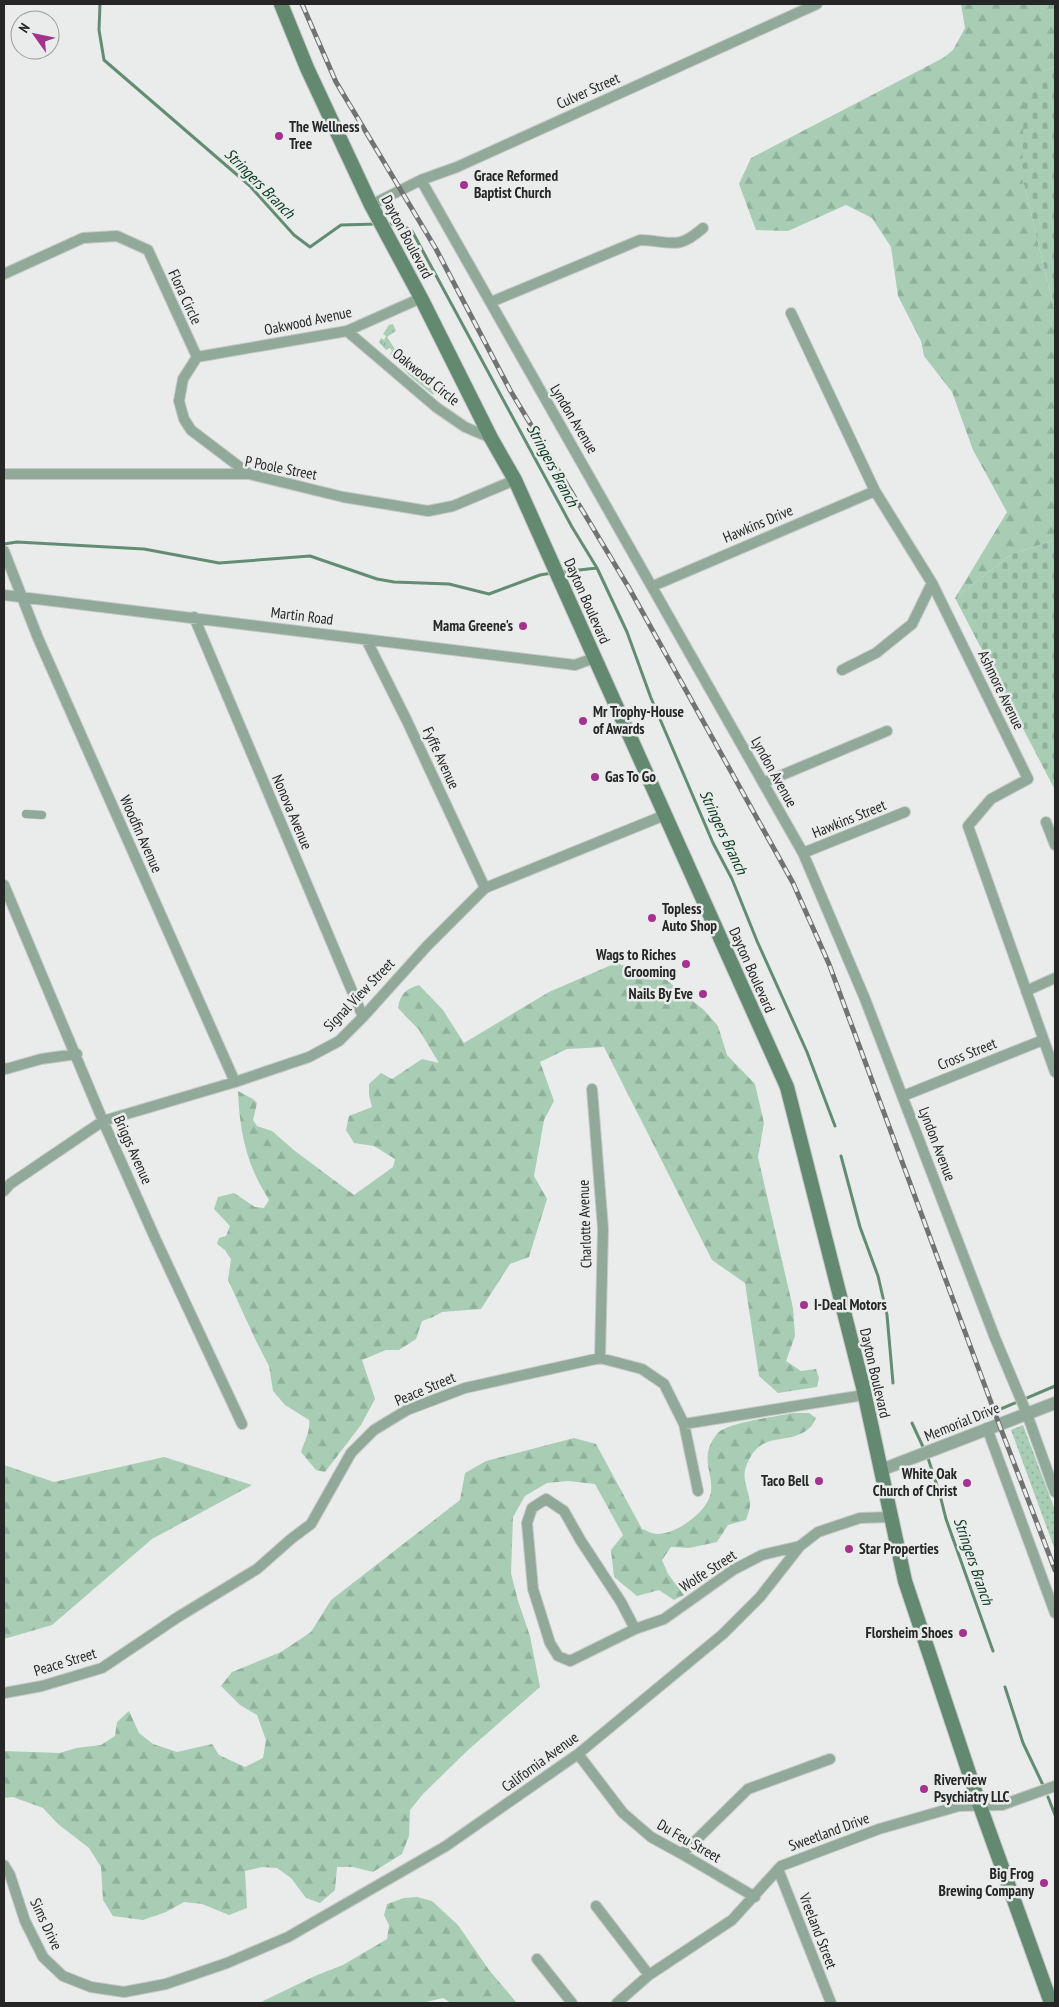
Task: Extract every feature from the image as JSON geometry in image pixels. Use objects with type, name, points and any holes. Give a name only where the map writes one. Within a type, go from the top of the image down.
[{"type":"main road","name":"Dayton Boulevard","points":[[280,4],[307,68],[371,205],[421,298],[491,438],[515,480],[787,1087],[864,1395],[905,1581],[980,1806],[1050,2003]]},
{"type":"street","name":"Culver Street","points":[[371,205],[421,180],[485,155],[817,4]]},
{"type":"street","name":"Lyndon Avenue","points":[[421,180],[803,853],[865,999],[995,1338],[1027,1414],[1055,1492]]},
{"type":"street","points":[[491,302],[640,240],[675,244],[690,239],[703,228]]},
{"type":"street","name":"Flora Circle","points":[[4,274],[84,238],[117,236],[148,250],[197,357]]},
{"type":"street","name":"Oakwood Avenue","points":[[197,357],[347,331],[421,298]]},
{"type":"street","name":"Ashmore Avenue","points":[[791,313],[875,491],[932,583],[1028,779],[991,799],[968,826],[1055,1072]]},
{"type":"street","name":"Oakwood Circle","points":[[347,331],[436,407],[465,427],[491,438]]},
{"type":"street","points":[[197,357],[183,379],[179,401],[184,419],[191,430],[249,474]]},
{"type":"street","name":"P Poole Street","points":[[4,474],[249,474],[343,497],[428,512],[453,506],[515,480]]},
{"type":"street","name":"Hawkins Drive","points":[[653,586],[875,491]]},
{"type":"street","name":"Woodfin Avenue","points":[[4,551],[21,597],[235,1082]]},
{"type":"street","points":[[842,670],[876,653],[912,624],[932,583]]},
{"type":"street","name":"Martin Road","points":[[4,595],[575,665],[594,658]]},
{"type":"street","name":"Nonova Avenue","points":[[194,618],[363,1017]]},
{"type":"street","name":"Fyffe Avenue","points":[[367,641],[407,721],[485,888]]},
{"type":"street","points":[[763,783],[887,731]]},
{"type":"street","name":"Hawkins Street","points":[[803,853],[905,812]]},
{"type":"street","points":[[26,814],[42,815]]},
{"type":"street","name":"Signal View Street","points":[[4,1191],[10,1184],[104,1120],[235,1082],[309,1056],[338,1041],[363,1017],[427,946],[485,888],[665,815]]},
{"type":"street","points":[[1046,822],[1055,845]]},
{"type":"street","name":"Briggs Avenue","points":[[4,885],[155,1238],[242,1424]]},
{"type":"street","points":[[1026,991],[1055,978]]},
{"type":"street","name":"Cross Street","points":[[902,1096],[1043,1040]]},
{"type":"street","points":[[4,1068],[40,1059],[76,1054]]},
{"type":"street","name":"Charlotte Avenue","points":[[592,1089],[603,1229],[600,1358]]},
{"type":"street","name":"Peace Street","points":[[4,1694],[42,1686],[102,1668],[178,1617],[257,1569],[311,1524],[351,1453],[374,1430],[407,1410],[465,1388],[600,1358],[642,1369],[664,1384],[684,1424],[698,1491]]},
{"type":"street","points":[[684,1424],[864,1395]]},
{"type":"street","name":"Memorial Drive","points":[[881,1470],[1055,1403]]},
{"type":"street","points":[[987,1428],[1055,1613]]},
{"type":"street","name":"Wolfe Street","points":[[635,1630],[621,1602],[581,1541],[564,1511],[546,1499],[532,1508],[527,1522],[533,1589],[550,1643],[558,1656],[570,1661],[635,1630],[664,1619],[733,1570],[762,1555],[800,1546]]},
{"type":"street","name":"California Avenue","points":[[166,1984],[227,1963],[288,1938],[446,1846],[578,1754],[723,1634],[760,1598],[800,1546],[818,1532],[860,1518],[891,1517]]},
{"type":"street","name":"Du Feu Street","points":[[578,1754],[623,1813],[651,1837],[755,1897]]},
{"type":"street","points":[[682,1854],[748,1789],[830,1759]]},
{"type":"street","name":"Sweetland Drive","points":[[617,2003],[649,1974],[732,1920],[755,1897],[781,1866],[874,1831],[959,1806],[1002,1805],[1055,1786]]},
{"type":"street","name":"Sims Drive","points":[[4,1865],[10,1875],[25,1921],[43,1957],[63,1976],[91,1987],[124,1992],[166,1984]]},
{"type":"street","name":"Vreeland Street","points":[[778,1870],[830,2003]]},
{"type":"street","points":[[596,1906],[649,1974]]},
{"type":"street","points":[[537,1959],[572,2003]]},
{"type":"green space","points":[[961,4],[1055,4],[1055,67],[1044,71],[1022,176],[1055,313],[1055,540],[1012,554],[955,598],[1007,512],[973,450],[952,392],[924,356],[921,341],[898,296],[891,247],[872,218],[846,205],[788,231],[756,230],[739,184],[751,158],[943,58],[953,50],[965,28]]},
{"type":"green space","points":[[1055,67],[1055,313],[1022,176],[1024,105],[1044,71]]},
{"type":"green space","points":[[393,324],[396,331],[387,337],[395,349],[404,346],[395,351],[397,355],[401,353],[411,373],[417,370],[419,374],[417,377],[422,382],[426,381],[434,393],[433,395],[409,375],[390,354],[392,351],[390,348],[386,350],[379,342],[381,338],[384,340],[386,336],[383,334],[389,325]]},
{"type":"green space","points":[[1055,540],[1055,790],[955,598],[1012,554]]},
{"type":"green space","points":[[616,963],[665,979],[704,1010],[718,1026],[727,1055],[755,1084],[764,1123],[758,1157],[793,1308],[795,1336],[786,1361],[801,1371],[816,1369],[819,1378],[817,1387],[778,1393],[759,1376],[745,1283],[712,1260],[604,1047],[567,1049],[540,1062],[554,1101],[544,1120],[534,1176],[547,1199],[529,1257],[510,1264],[481,1309],[442,1312],[422,1321],[416,1339],[399,1350],[386,1350],[362,1360],[375,1399],[361,1425],[325,1472],[316,1470],[301,1452],[308,1432],[309,1420],[285,1405],[273,1391],[269,1366],[228,1280],[231,1259],[225,1250],[217,1244],[219,1238],[226,1236],[230,1226],[214,1209],[218,1197],[234,1193],[255,1207],[264,1208],[269,1200],[256,1176],[244,1143],[238,1091],[257,1103],[253,1120],[257,1126],[272,1131],[295,1151],[354,1195],[393,1167],[395,1159],[374,1146],[354,1143],[346,1130],[349,1116],[372,1107],[369,1084],[381,1073],[392,1079],[422,1059],[439,1063],[419,1030],[398,1008],[404,993],[419,985],[443,1010],[464,1043],[549,992]]},
{"type":"green space","points":[[793,1413],[809,1413],[816,1418],[810,1428],[799,1435],[766,1443],[753,1453],[745,1469],[745,1480],[750,1500],[746,1520],[728,1525],[717,1542],[689,1548],[671,1547],[662,1560],[668,1574],[684,1595],[674,1600],[659,1590],[637,1596],[614,1577],[611,1550],[623,1535],[595,1484],[568,1481],[547,1483],[525,1496],[513,1517],[511,1573],[530,1636],[540,1687],[467,1751],[423,1794],[410,1810],[409,1836],[402,1854],[373,1872],[353,1867],[337,1867],[335,1890],[320,1903],[306,1898],[291,1878],[277,1868],[262,1867],[245,1871],[247,1908],[229,1915],[202,1904],[184,1902],[166,1912],[143,1920],[113,1916],[103,1900],[101,1867],[89,1848],[58,1824],[43,1808],[13,1797],[4,1798],[4,1751],[60,1753],[76,1748],[101,1745],[115,1736],[117,1722],[129,1711],[139,1733],[153,1744],[177,1752],[212,1744],[219,1755],[245,1767],[263,1758],[266,1740],[257,1715],[240,1705],[221,1686],[232,1672],[281,1652],[311,1632],[331,1600],[460,1500],[465,1473],[486,1461],[574,1438],[596,1444],[642,1529],[654,1534],[664,1533],[672,1531],[688,1522],[707,1503],[711,1488],[708,1451],[717,1434],[730,1426]]},
{"type":"green space","points":[[1023,1425],[1055,1510],[1055,1550],[1011,1430]]},
{"type":"green space","points":[[164,1457],[252,1485],[152,1539],[52,1625],[4,1639],[4,1465],[54,1482]]},
{"type":"green space","points":[[417,1897],[432,1901],[458,1925],[489,1970],[517,2003],[451,2003],[443,1998],[422,2003],[259,2003],[317,1975],[343,1965],[387,1939],[389,1925],[384,1915],[387,1904],[404,1898]]},
{"type":"waterway","name":"Stringers Branch","points":[[100,4],[99,30],[104,60],[250,186],[294,235],[310,247],[341,225],[377,224]]},
{"type":"waterway","name":"Stringers Branch","points":[[386,224],[400,224],[412,231],[572,527],[597,568],[627,632],[651,698],[713,843],[732,879],[757,941],[807,1052],[835,1126]]},
{"type":"waterway","points":[[4,544],[17,542],[144,549],[219,563],[310,556],[377,579],[394,582],[449,584],[489,594],[540,575],[552,573]]},
{"type":"waterway","points":[[561,572],[597,568]]},
{"type":"waterway","name":"Stringers Branch","points":[[841,1156],[860,1227],[878,1276],[887,1315],[893,1383]]},
{"type":"waterway","points":[[996,1411],[1055,1386]]},
{"type":"waterway","name":"Stringers Branch","points":[[912,1423],[924,1449]]},
{"type":"waterway","name":"Stringers Branch","points":[[927,1455],[946,1519],[993,1651]]},
{"type":"waterway","name":"Stringers Branch","points":[[1005,1687],[1023,1743],[1043,1785]]},
{"type":"waterway","name":"Stringers Branch","points":[[1048,1797],[1055,1815]]},
{"type":"railway","points":[[302,4],[336,82],[436,249],[510,390],[629,588],[793,883],[829,964],[1055,1570]]},
{"type":"place","name":"The Wellness Tree","points":[[279,136]]},
{"type":"place","name":"Grace Reformed Baptist Church","points":[[464,185]]},
{"type":"place","name":"Mama Greene's","points":[[523,626]]},
{"type":"place","name":"Mr Trophy-House of Awards","points":[[583,721]]},
{"type":"place","name":"Gas To Go","points":[[595,777]]},
{"type":"place","name":"Topless Auto Shop","points":[[652,918]]},
{"type":"place","name":"Wags to Riches Grooming","points":[[686,964]]},
{"type":"place","name":"Nails By Eve","points":[[703,994]]},
{"type":"place","name":"I-Deal Motors","points":[[804,1305]]},
{"type":"place","name":"Taco Bell","points":[[819,1481]]},
{"type":"place","name":"White Oak Church of Christ","points":[[967,1483]]},
{"type":"place","name":"Star Properties","points":[[849,1549]]},
{"type":"place","name":"Florsheim Shoes","points":[[963,1633]]},
{"type":"place","name":"Riverview Psychiatry LLC","points":[[924,1789]]},
{"type":"place","name":"Big Frog Brewing Company","points":[[1044,1883]]}]
